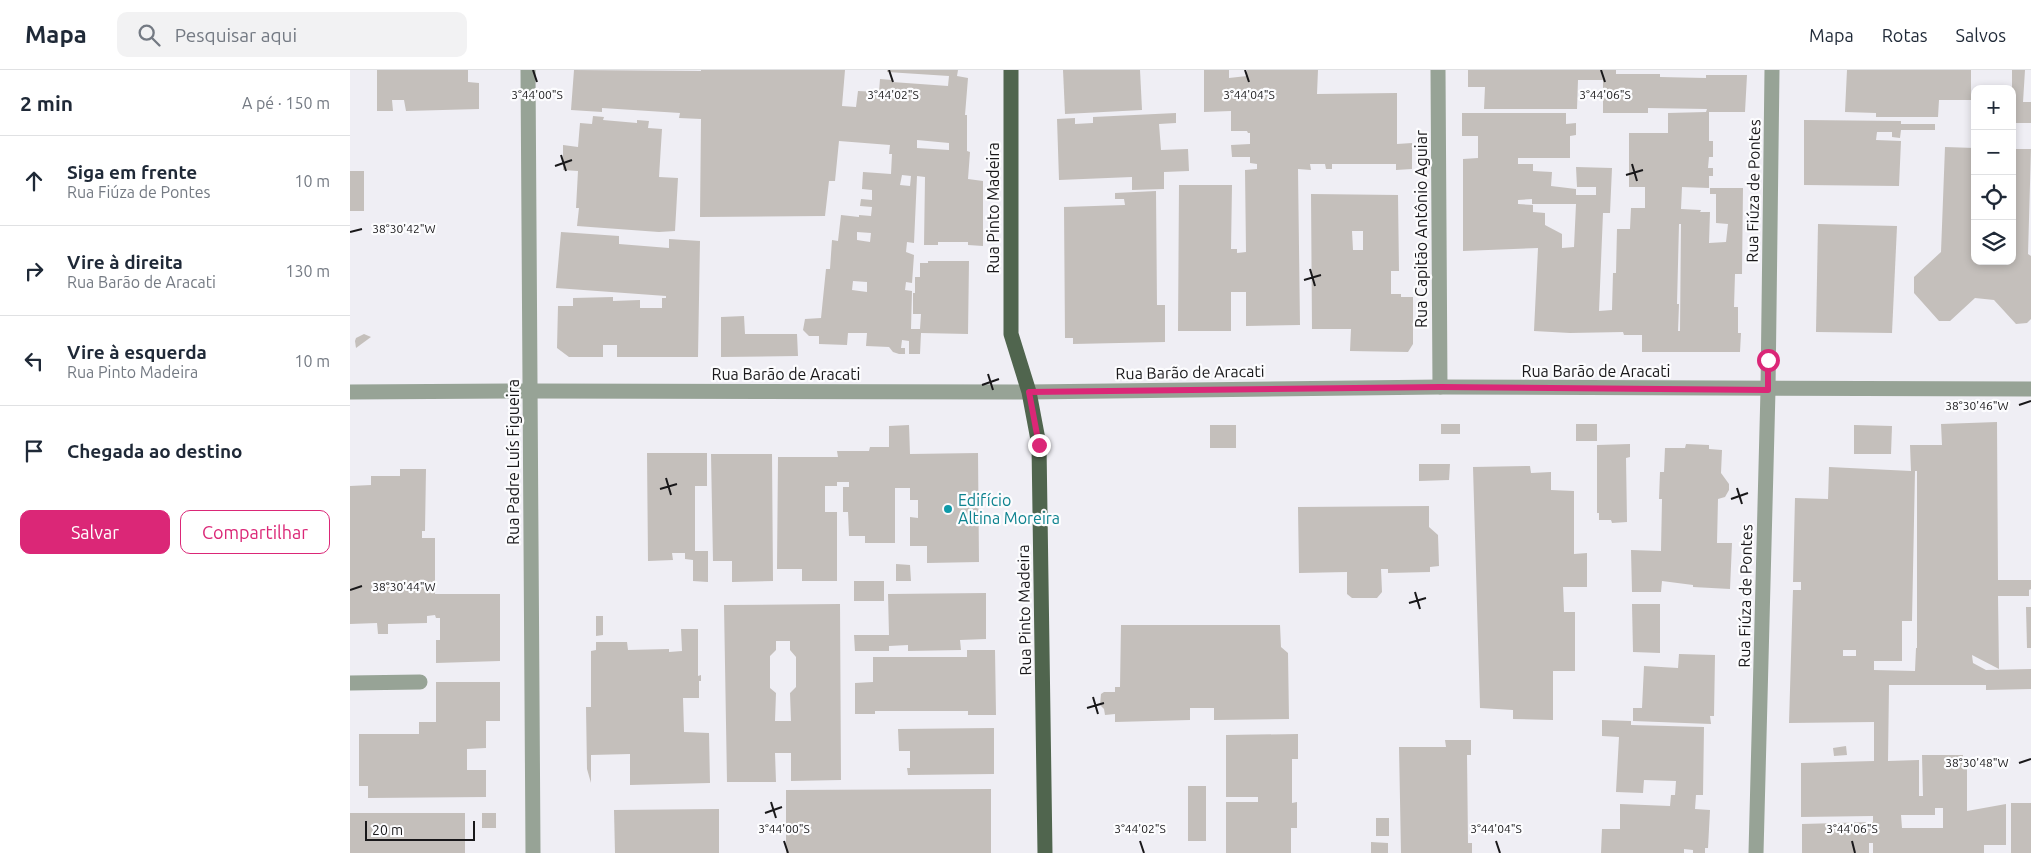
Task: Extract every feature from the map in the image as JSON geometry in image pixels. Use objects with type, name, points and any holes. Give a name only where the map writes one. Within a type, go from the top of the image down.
[{"type":"main road","name":"Rua Pinto Madeira","points":[[1011,70],[1011,334],[1029,392],[1039,445],[1045,853]]},
{"type":"street","name":"Rua Padre Luís Figueira","points":[[528,70],[533,853]]},
{"type":"street","name":"Rua Capitão Antônio Aguiar","points":[[1438,70],[1440,387]]},
{"type":"street","name":"Rua Fiúza de Pontes","points":[[1756,853],[1768,390],[1772,70]]},
{"type":"street","name":"Rua Barão de Aracati","points":[[350,392],[530,390],[1029,392],[1440,387],[1768,390],[2031,389]]},
{"type":"street","points":[[350,682],[420,682]]},
{"type":"building","points":[[377,70],[468,70],[468,82],[479,83],[479,109],[406,111],[404,100],[392,100],[393,111],[377,111]]},
{"type":"building","points":[[574,70],[845,70],[842,106],[856,107],[858,91],[879,92],[880,79],[892,80],[892,82],[948,86],[949,76],[887,72],[887,70],[958,70],[957,76],[968,78],[965,115],[967,115],[967,151],[970,152],[968,179],[983,181],[983,246],[968,245],[968,242],[938,242],[938,245],[924,245],[925,177],[917,176],[914,243],[907,242],[906,252],[914,255],[912,283],[906,282],[905,290],[912,291],[911,329],[920,329],[921,314],[913,314],[913,293],[915,293],[915,277],[920,277],[920,263],[928,263],[928,261],[969,261],[968,334],[921,333],[920,354],[909,354],[909,341],[902,340],[901,348],[905,348],[905,354],[899,354],[893,352],[889,347],[866,346],[867,333],[848,333],[847,345],[819,344],[819,336],[809,336],[803,330],[805,319],[821,318],[826,269],[830,269],[832,240],[838,241],[841,215],[871,216],[872,207],[860,206],[861,199],[872,200],[872,190],[862,189],[863,172],[891,174],[892,154],[889,154],[890,145],[839,141],[835,181],[829,181],[825,216],[700,217],[701,119],[679,118],[680,113],[602,108],[602,112],[571,110]],"holes":[[[917,140],[949,143],[949,150],[917,148]],[[902,175],[911,176],[910,186],[900,185]],[[857,232],[871,233],[870,242],[857,240]],[[853,281],[867,282],[867,292],[852,290]]]},
{"type":"building","points":[[1063,70],[1140,70],[1142,110],[1065,114]]},
{"type":"building","points":[[1204,70],[1229,70],[1229,78],[1247,76],[1247,70],[1318,70],[1317,94],[1397,93],[1397,144],[1412,143],[1412,169],[1396,170],[1396,164],[1332,164],[1332,169],[1326,169],[1325,164],[1310,164],[1311,170],[1298,169],[1300,325],[1246,326],[1246,292],[1231,292],[1231,331],[1178,331],[1179,185],[1232,185],[1231,249],[1237,249],[1237,253],[1246,252],[1245,170],[1257,169],[1257,164],[1250,163],[1250,157],[1232,157],[1231,145],[1250,144],[1250,133],[1247,131],[1231,131],[1231,111],[1204,112]]},
{"type":"building","points":[[1468,70],[1616,70],[1616,74],[1660,74],[1660,77],[1706,78],[1706,75],[1747,75],[1745,112],[1709,112],[1709,141],[1713,141],[1713,157],[1709,157],[1708,168],[1713,168],[1713,176],[1709,176],[1709,188],[1682,187],[1681,209],[1710,212],[1709,243],[1726,242],[1728,224],[1716,223],[1716,194],[1710,194],[1710,188],[1743,188],[1742,274],[1735,274],[1734,307],[1738,307],[1738,333],[1741,333],[1740,352],[1642,352],[1642,335],[1624,335],[1623,332],[1570,333],[1534,331],[1538,248],[1463,251],[1463,159],[1478,158],[1478,136],[1462,136],[1462,113],[1566,113],[1566,124],[1576,123],[1576,135],[1570,136],[1570,158],[1518,158],[1518,164],[1533,164],[1533,171],[1552,172],[1551,186],[1576,189],[1576,195],[1596,195],[1596,187],[1577,187],[1576,167],[1612,168],[1610,213],[1603,213],[1599,311],[1612,310],[1613,273],[1616,273],[1617,229],[1630,229],[1631,208],[1645,208],[1645,187],[1629,187],[1629,133],[1668,133],[1668,113],[1706,112],[1707,109],[1648,108],[1648,113],[1603,113],[1603,80],[1578,80],[1577,109],[1484,109],[1485,87],[1468,87]],"holes":[[[1532,199],[1532,204],[1576,204],[1574,247],[1562,248],[1562,234],[1545,225],[1545,213],[1533,212],[1533,205],[1518,204],[1518,200]],[[1679,224],[1681,224],[1680,331],[1678,331],[1679,304],[1677,304]]]},
{"type":"building","points":[[1847,70],[1971,70],[1971,100],[1939,100],[1938,117],[1876,117],[1876,113],[1845,112]]},
{"type":"building","points":[[2012,70],[2025,70],[2023,102],[2031,102],[2031,123],[2016,123],[2016,85],[2012,85]]},
{"type":"building","points":[[1176,113],[1176,123],[1159,124],[1161,150],[1188,149],[1189,171],[1164,172],[1164,189],[1132,190],[1132,177],[1059,180],[1057,119],[1075,118],[1075,124],[1093,123],[1093,117]]},
{"type":"building","points":[[593,116],[604,117],[603,120],[637,123],[637,120],[649,121],[648,128],[662,129],[659,177],[678,178],[675,231],[659,232],[577,226],[579,208],[576,208],[578,171],[563,170],[563,145],[578,147],[580,123],[592,124]]},
{"type":"building","points":[[1804,120],[1901,121],[1901,124],[1935,124],[1935,130],[1901,130],[1900,138],[1892,137],[1892,132],[1877,132],[1876,140],[1901,141],[1899,186],[1804,185]]},
{"type":"building","points":[[1945,147],[1971,148],[1971,265],[2016,265],[2016,149],[2031,149],[2028,254],[2031,256],[2031,319],[2027,323],[2016,324],[1994,300],[1975,298],[1950,321],[1939,321],[1914,293],[1914,277],[1941,252]]},
{"type":"building","points":[[350,171],[364,171],[364,211],[350,211]]},
{"type":"building","points":[[1156,191],[1157,305],[1165,305],[1165,342],[1073,344],[1073,338],[1065,338],[1064,207],[1125,205],[1124,199],[1115,199],[1115,193]]},
{"type":"building","points":[[1311,194],[1398,195],[1399,271],[1391,271],[1391,294],[1401,294],[1401,297],[1413,297],[1413,344],[1408,352],[1350,351],[1351,329],[1312,329]],"holes":[[[1352,231],[1363,231],[1363,250],[1353,250]]]},
{"type":"building","points":[[1818,224],[1897,226],[1892,333],[1816,332]]},
{"type":"building","points":[[561,232],[619,236],[619,244],[669,248],[669,239],[700,241],[698,357],[617,357],[617,345],[603,345],[603,357],[569,357],[557,348],[558,306],[573,306],[573,298],[613,297],[613,301],[640,300],[640,308],[662,308],[662,298],[666,298],[666,296],[556,288]]},
{"type":"building","points":[[744,316],[745,334],[797,334],[798,356],[721,357],[721,317]]},
{"type":"building","points":[[364,334],[371,337],[356,348],[356,338]]},
{"type":"building","points":[[1997,422],[1998,580],[2031,580],[2031,589],[2029,590],[2029,596],[1998,596],[1999,669],[1972,655],[1973,663],[1986,670],[2031,669],[2031,689],[1986,690],[1986,685],[1889,685],[1888,761],[1919,760],[1919,796],[1923,796],[1922,755],[1963,755],[1962,766],[1967,765],[1967,811],[2006,804],[2006,845],[1984,845],[1984,853],[1873,853],[1873,843],[1869,843],[1869,853],[1802,853],[1802,824],[1873,822],[1873,816],[1801,817],[1801,763],[1874,761],[1874,722],[1789,723],[1793,590],[1801,590],[1801,582],[1793,582],[1795,498],[1828,499],[1829,467],[1911,471],[1910,445],[1942,445],[1941,424]],"holes":[[[1915,471],[1917,471],[1917,648],[1915,671],[1874,670],[1874,661],[1902,661],[1902,621],[1912,621]],[[1843,650],[1856,650],[1856,656],[1843,656]],[[1935,808],[1943,808],[1943,828],[1902,828],[1901,815],[1935,815]]]},
{"type":"building","points":[[1441,424],[1460,424],[1460,434],[1441,434]]},
{"type":"building","points":[[1576,424],[1597,424],[1597,441],[1576,441]]},
{"type":"building","points":[[909,425],[910,454],[978,453],[979,562],[927,563],[927,546],[910,546],[910,517],[918,518],[918,500],[910,500],[910,488],[895,488],[895,543],[865,543],[865,536],[849,536],[848,512],[843,512],[843,487],[849,487],[849,482],[837,482],[837,486],[825,486],[825,512],[837,512],[837,581],[802,581],[802,569],[777,569],[778,457],[838,457],[837,451],[869,451],[870,447],[889,447],[889,426]]},
{"type":"building","points":[[1210,425],[1236,425],[1236,448],[1210,448]]},
{"type":"building","points":[[1854,425],[1892,426],[1891,454],[1854,454]]},
{"type":"building","points":[[1630,444],[1630,457],[1626,458],[1627,522],[1612,523],[1611,520],[1599,520],[1599,513],[1597,513],[1597,445]]},
{"type":"building","points":[[1686,444],[1709,445],[1709,449],[1722,450],[1721,473],[1729,484],[1729,490],[1725,497],[1718,499],[1717,543],[1732,543],[1730,589],[1693,587],[1693,585],[1662,581],[1661,592],[1632,592],[1631,550],[1661,551],[1662,499],[1659,499],[1660,472],[1664,472],[1665,448],[1685,448]]},
{"type":"building","points":[[647,453],[707,453],[707,486],[695,486],[695,551],[708,551],[708,582],[693,581],[693,560],[685,559],[685,553],[672,553],[673,560],[648,561]]},
{"type":"building","points":[[711,454],[772,454],[773,581],[732,582],[732,561],[713,561]]},
{"type":"building","points":[[1419,464],[1450,464],[1449,480],[1419,481]]},
{"type":"building","points":[[1530,466],[1531,473],[1551,472],[1551,490],[1574,491],[1574,554],[1587,553],[1587,587],[1563,587],[1564,612],[1575,612],[1575,671],[1553,671],[1553,720],[1513,719],[1513,710],[1480,708],[1473,467]]},
{"type":"building","points":[[400,469],[426,469],[425,531],[422,531],[422,538],[435,538],[435,594],[500,594],[500,661],[436,663],[436,640],[440,640],[440,618],[436,618],[435,615],[427,616],[427,623],[388,624],[388,634],[378,634],[377,623],[350,624],[350,486],[371,485],[371,476],[400,476]]},
{"type":"building","points":[[1429,506],[1429,527],[1438,535],[1439,566],[1430,567],[1430,572],[1388,573],[1388,569],[1381,569],[1382,592],[1377,598],[1352,598],[1347,594],[1347,572],[1299,573],[1298,507]]},
{"type":"building","points":[[896,564],[910,565],[911,581],[896,581]]},
{"type":"building","points":[[854,581],[884,581],[884,601],[854,601]]},
{"type":"building","points":[[986,593],[986,639],[960,640],[961,650],[908,651],[908,645],[889,646],[889,651],[855,651],[854,635],[889,635],[888,594]]},
{"type":"building","points":[[840,604],[841,780],[791,781],[791,753],[775,753],[776,782],[727,782],[724,605]],"holes":[[[776,641],[790,641],[790,650],[796,657],[796,687],[790,693],[791,721],[775,721],[776,693],[770,688],[770,656],[776,650]]]},
{"type":"building","points":[[1632,604],[1660,604],[1660,653],[1633,652]]},
{"type":"building","points":[[2026,607],[2031,607],[2031,648],[2027,648]]},
{"type":"building","points":[[596,616],[603,616],[603,635],[596,636]]},
{"type":"building","points":[[1121,625],[1280,625],[1281,647],[1288,653],[1289,719],[1214,720],[1214,708],[1190,708],[1190,720],[1115,722],[1115,714],[1105,715],[1104,709],[1100,705],[1101,694],[1104,692],[1115,692],[1115,687],[1120,687]]},
{"type":"building","points":[[681,629],[698,629],[698,676],[701,675],[699,698],[683,698],[684,732],[709,733],[710,783],[630,785],[630,754],[591,755],[591,783],[587,769],[586,707],[591,707],[591,651],[596,650],[596,642],[627,642],[628,650],[669,649],[669,652],[682,651]]},
{"type":"building","points":[[967,650],[995,650],[996,715],[968,715],[968,711],[875,711],[875,714],[855,714],[855,683],[873,682],[873,657],[967,657]]},
{"type":"building","points":[[1679,654],[1715,655],[1714,716],[1710,716],[1711,724],[1633,721],[1633,708],[1642,708],[1644,666],[1678,668]]},
{"type":"building","points":[[436,682],[500,682],[500,721],[486,721],[486,748],[467,749],[467,770],[486,770],[486,797],[368,798],[368,786],[359,786],[359,734],[419,734],[419,722],[436,722]]},
{"type":"building","points":[[1602,720],[1631,721],[1631,725],[1704,727],[1703,795],[1696,795],[1695,809],[1710,810],[1708,848],[1705,848],[1705,853],[1693,853],[1693,850],[1684,849],[1684,853],[1601,853],[1602,829],[1620,829],[1620,804],[1670,806],[1671,795],[1675,795],[1676,781],[1644,780],[1643,793],[1616,792],[1619,737],[1602,736]]},
{"type":"building","points":[[994,728],[994,774],[908,775],[907,768],[910,768],[910,751],[899,751],[898,729]]},
{"type":"building","points":[[1298,734],[1298,759],[1292,759],[1292,803],[1297,802],[1297,828],[1291,828],[1291,853],[1226,853],[1226,802],[1258,802],[1258,797],[1226,797],[1226,735]]},
{"type":"building","points":[[1445,740],[1471,740],[1471,755],[1467,755],[1468,843],[1472,843],[1472,853],[1401,853],[1399,747],[1446,747]]},
{"type":"building","points":[[1846,746],[1847,755],[1834,756],[1833,748]]},
{"type":"building","points":[[1188,786],[1206,786],[1206,841],[1188,841]]},
{"type":"building","points":[[991,789],[991,853],[786,853],[786,790]]},
{"type":"building","points":[[2011,803],[2031,803],[2031,853],[2011,853]]},
{"type":"building","points":[[719,809],[719,853],[615,853],[614,810]]},
{"type":"building","points":[[350,813],[465,813],[465,853],[350,853]]},
{"type":"building","points":[[482,813],[496,813],[496,828],[482,828]]},
{"type":"building","points":[[1376,818],[1389,818],[1389,836],[1376,836]]},
{"type":"building","points":[[1371,842],[1388,843],[1388,853],[1371,853]]},
{"type":"place","name":"Edifício Altina Moreira","points":[[948,509]]},
{"type":"route","points":[[1039,445],[1029,392],[1440,387],[1768,390],[1768,360]]}]
